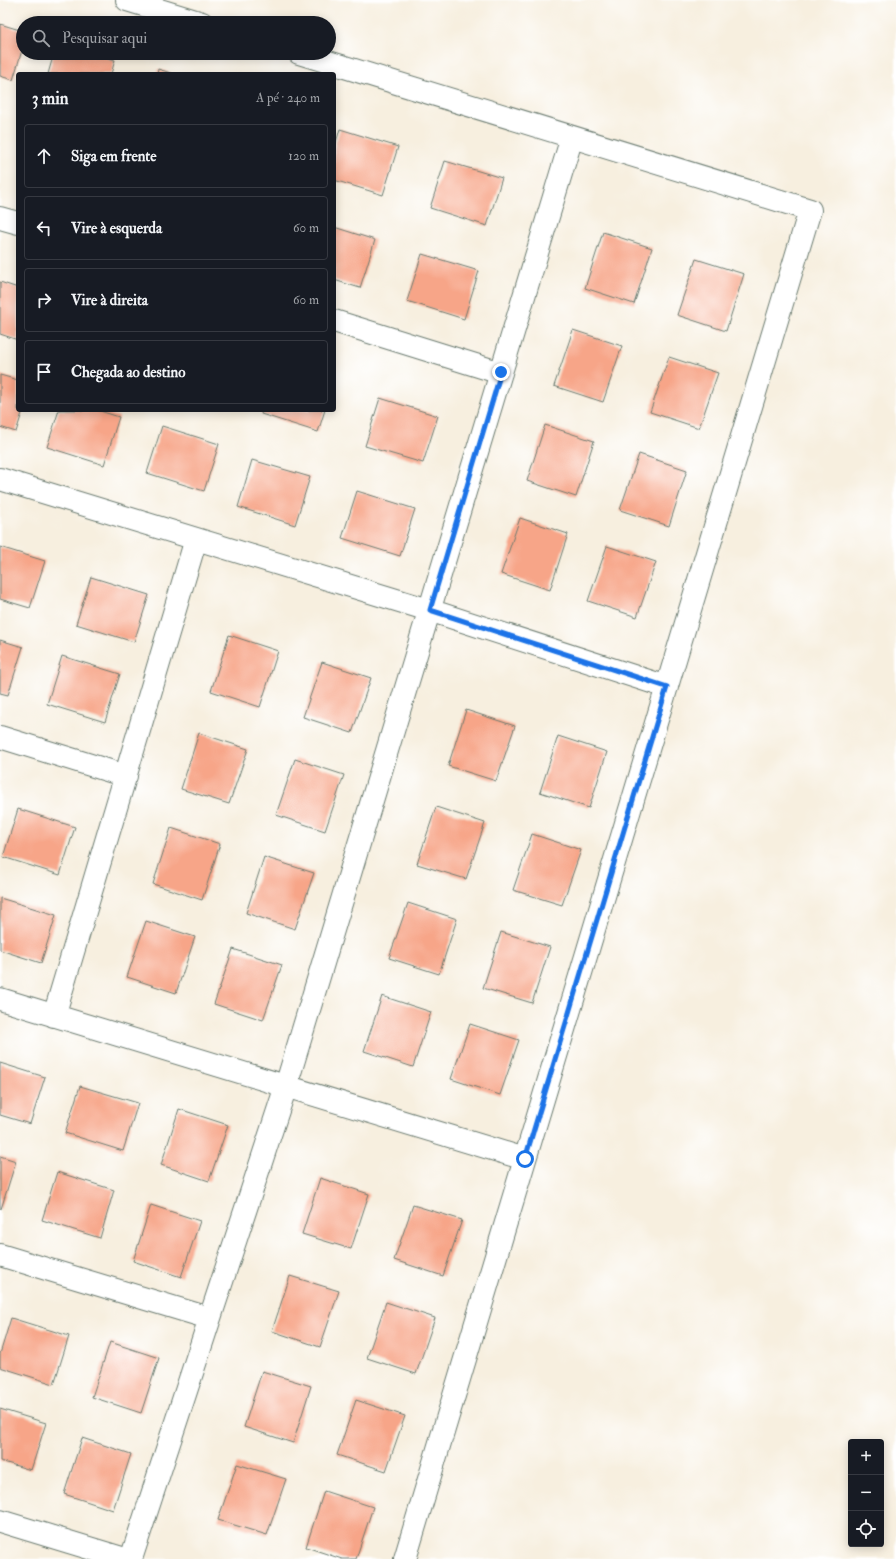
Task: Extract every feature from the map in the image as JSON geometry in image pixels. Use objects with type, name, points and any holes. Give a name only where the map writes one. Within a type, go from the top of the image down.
[{"type":"street","points":[[127,0],[179,16]]},
{"type":"street","points":[[322,60],[810,210],[405,1559]]},
{"type":"street","points":[[131,1559],[286,1086],[572,137]]},
{"type":"street","points":[[0,218],[16,222]]},
{"type":"street","points":[[336,322],[501,372]]},
{"type":"street","points":[[0,479],[430,610],[667,687]]},
{"type":"street","points":[[54,1016],[196,539]]},
{"type":"street","points":[[0,737],[126,776]]},
{"type":"street","points":[[0,999],[525,1159]]},
{"type":"street","points":[[0,1254],[210,1318]]},
{"type":"street","points":[[0,1521],[125,1559]]},
{"type":"building","points":[[0,24],[16,29],[16,60],[19,60],[13,80],[0,76]]},
{"type":"building","points":[[52,60],[115,60],[112,72],[49,72]]},
{"type":"building","points":[[158,69],[168,72],[157,72]]},
{"type":"building","points":[[340,129],[398,147],[383,195],[336,181],[336,142]]},
{"type":"building","points":[[445,161],[502,178],[487,226],[430,208]]},
{"type":"building","points":[[336,228],[375,240],[360,288],[336,281]]},
{"type":"building","points":[[603,232],[652,248],[634,304],[585,288]]},
{"type":"building","points":[[422,254],[479,271],[464,319],[407,301]]},
{"type":"building","points":[[696,259],[744,274],[726,331],[677,315]]},
{"type":"building","points":[[0,282],[16,287],[16,339],[0,334]]},
{"type":"building","points":[[573,330],[622,346],[603,402],[554,386]]},
{"type":"building","points":[[669,357],[718,373],[699,428],[650,412]]},
{"type":"building","points":[[0,375],[16,379],[16,412],[22,412],[16,432],[0,427]]},
{"type":"building","points":[[380,398],[438,416],[423,463],[365,446]]},
{"type":"building","points":[[58,412],[103,412],[119,417],[104,465],[47,447]]},
{"type":"building","points":[[262,412],[324,412],[318,432],[261,414]]},
{"type":"building","points":[[545,425],[594,441],[576,497],[527,481]]},
{"type":"building","points":[[162,426],[219,444],[204,491],[147,473]]},
{"type":"building","points":[[639,454],[687,470],[669,526],[620,510]]},
{"type":"building","points":[[252,460],[310,477],[295,525],[238,507]]},
{"type":"building","points":[[357,491],[415,509],[400,556],[342,538]]},
{"type":"building","points":[[520,518],[568,534],[550,590],[501,574]]},
{"type":"building","points":[[607,546],[656,562],[637,617],[588,601]]},
{"type":"building","points":[[0,547],[45,561],[30,608],[0,599]]},
{"type":"building","points":[[91,577],[149,595],[134,642],[76,624]]},
{"type":"building","points":[[229,635],[278,651],[260,707],[211,691]]},
{"type":"building","points":[[0,640],[23,647],[8,695],[0,693]]},
{"type":"building","points":[[62,656],[120,674],[105,722],[47,704]]},
{"type":"building","points":[[322,662],[371,678],[352,733],[303,717]]},
{"type":"building","points":[[466,710],[515,726],[496,781],[448,766]]},
{"type":"building","points":[[199,733],[248,749],[229,804],[181,789]]},
{"type":"building","points":[[558,736],[607,752],[589,808],[540,792]]},
{"type":"building","points":[[295,759],[344,775],[325,831],[276,815]]},
{"type":"building","points":[[436,807],[485,823],[466,879],[417,864]]},
{"type":"building","points":[[18,809],[75,827],[60,875],[3,857]]},
{"type":"building","points":[[171,828],[220,844],[202,900],[153,884]]},
{"type":"building","points":[[532,834],[581,850],[562,905],[513,890]]},
{"type":"building","points":[[264,857],[314,873],[295,929],[246,913]]},
{"type":"building","points":[[0,898],[56,915],[41,963],[0,950]]},
{"type":"building","points":[[408,903],[457,919],[439,974],[389,958]]},
{"type":"building","points":[[146,921],[195,937],[176,993],[127,977]]},
{"type":"building","points":[[501,932],[550,947],[532,1003],[483,988]]},
{"type":"building","points":[[233,949],[282,965],[263,1020],[214,1004]]},
{"type":"building","points":[[382,996],[431,1012],[413,1067],[364,1051]]},
{"type":"building","points":[[470,1024],[519,1040],[500,1095],[451,1079]]},
{"type":"building","points":[[0,1063],[45,1077],[30,1124],[0,1115]]},
{"type":"building","points":[[80,1086],[138,1103],[123,1151],[65,1133]]},
{"type":"building","points":[[179,1109],[228,1125],[209,1181],[161,1165]]},
{"type":"building","points":[[0,1156],[16,1161],[1,1209],[0,1208]]},
{"type":"building","points":[[57,1172],[114,1190],[100,1238],[42,1220]]},
{"type":"building","points":[[320,1178],[369,1194],[351,1249],[302,1234]]},
{"type":"building","points":[[151,1205],[200,1221],[181,1277],[133,1261]]},
{"type":"building","points":[[413,1205],[462,1220],[443,1276],[394,1260]]},
{"type":"building","points":[[290,1276],[339,1291],[320,1347],[272,1331]]},
{"type":"building","points":[[386,1302],[435,1318],[416,1374],[367,1358]]},
{"type":"building","points":[[11,1318],[69,1336],[54,1384],[0,1367],[0,1354]]},
{"type":"building","points":[[110,1342],[159,1358],[141,1413],[92,1397]]},
{"type":"building","points":[[262,1371],[311,1386],[293,1443],[244,1427]]},
{"type":"building","points":[[356,1400],[405,1416],[386,1471],[337,1455]]},
{"type":"building","points":[[0,1409],[46,1423],[31,1470],[0,1461]]},
{"type":"building","points":[[82,1438],[131,1454],[113,1510],[64,1494]]},
{"type":"building","points":[[237,1464],[286,1479],[267,1535],[218,1520]]},
{"type":"building","points":[[324,1491],[373,1507],[356,1559],[342,1559],[306,1547]]},
{"type":"route","points":[[501,372],[430,610],[667,687],[525,1159]]}]
